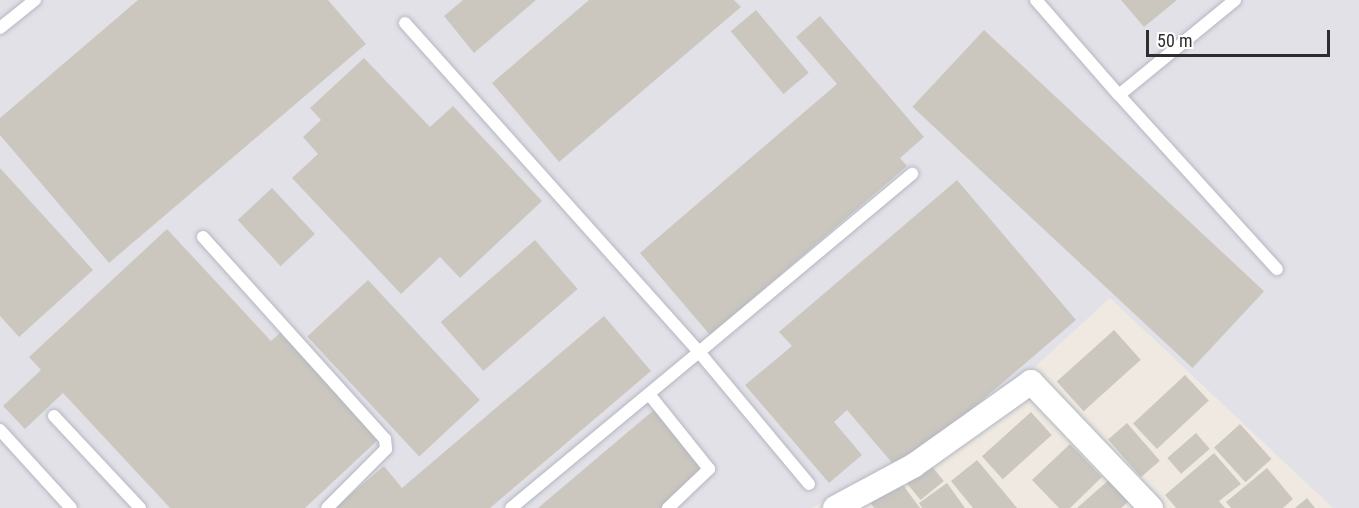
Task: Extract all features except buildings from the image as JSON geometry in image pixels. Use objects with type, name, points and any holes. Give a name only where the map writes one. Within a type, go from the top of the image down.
[{"type":"street","points":[[835,508],[913,466],[1031,382],[1151,508]]},
{"type":"lane","points":[[0,28],[35,0]]},
{"type":"lane","points":[[1035,0],[1277,269]]},
{"type":"lane","points":[[1119,95],[1235,0]]},
{"type":"lane","points":[[405,23],[699,352],[809,484]]},
{"type":"lane","points":[[511,508],[912,174]]},
{"type":"lane","points":[[203,237],[386,439],[386,449],[327,508]]},
{"type":"lane","points":[[649,394],[709,470],[668,508]]},
{"type":"lane","points":[[54,416],[140,508]]},
{"type":"lane","points":[[0,430],[71,508]]},
{"type":"shaded area","points":[[0,0],[1359,0],[1359,508],[1333,508],[1110,298],[980,417],[896,478],[857,482],[812,508],[0,508]]}]
